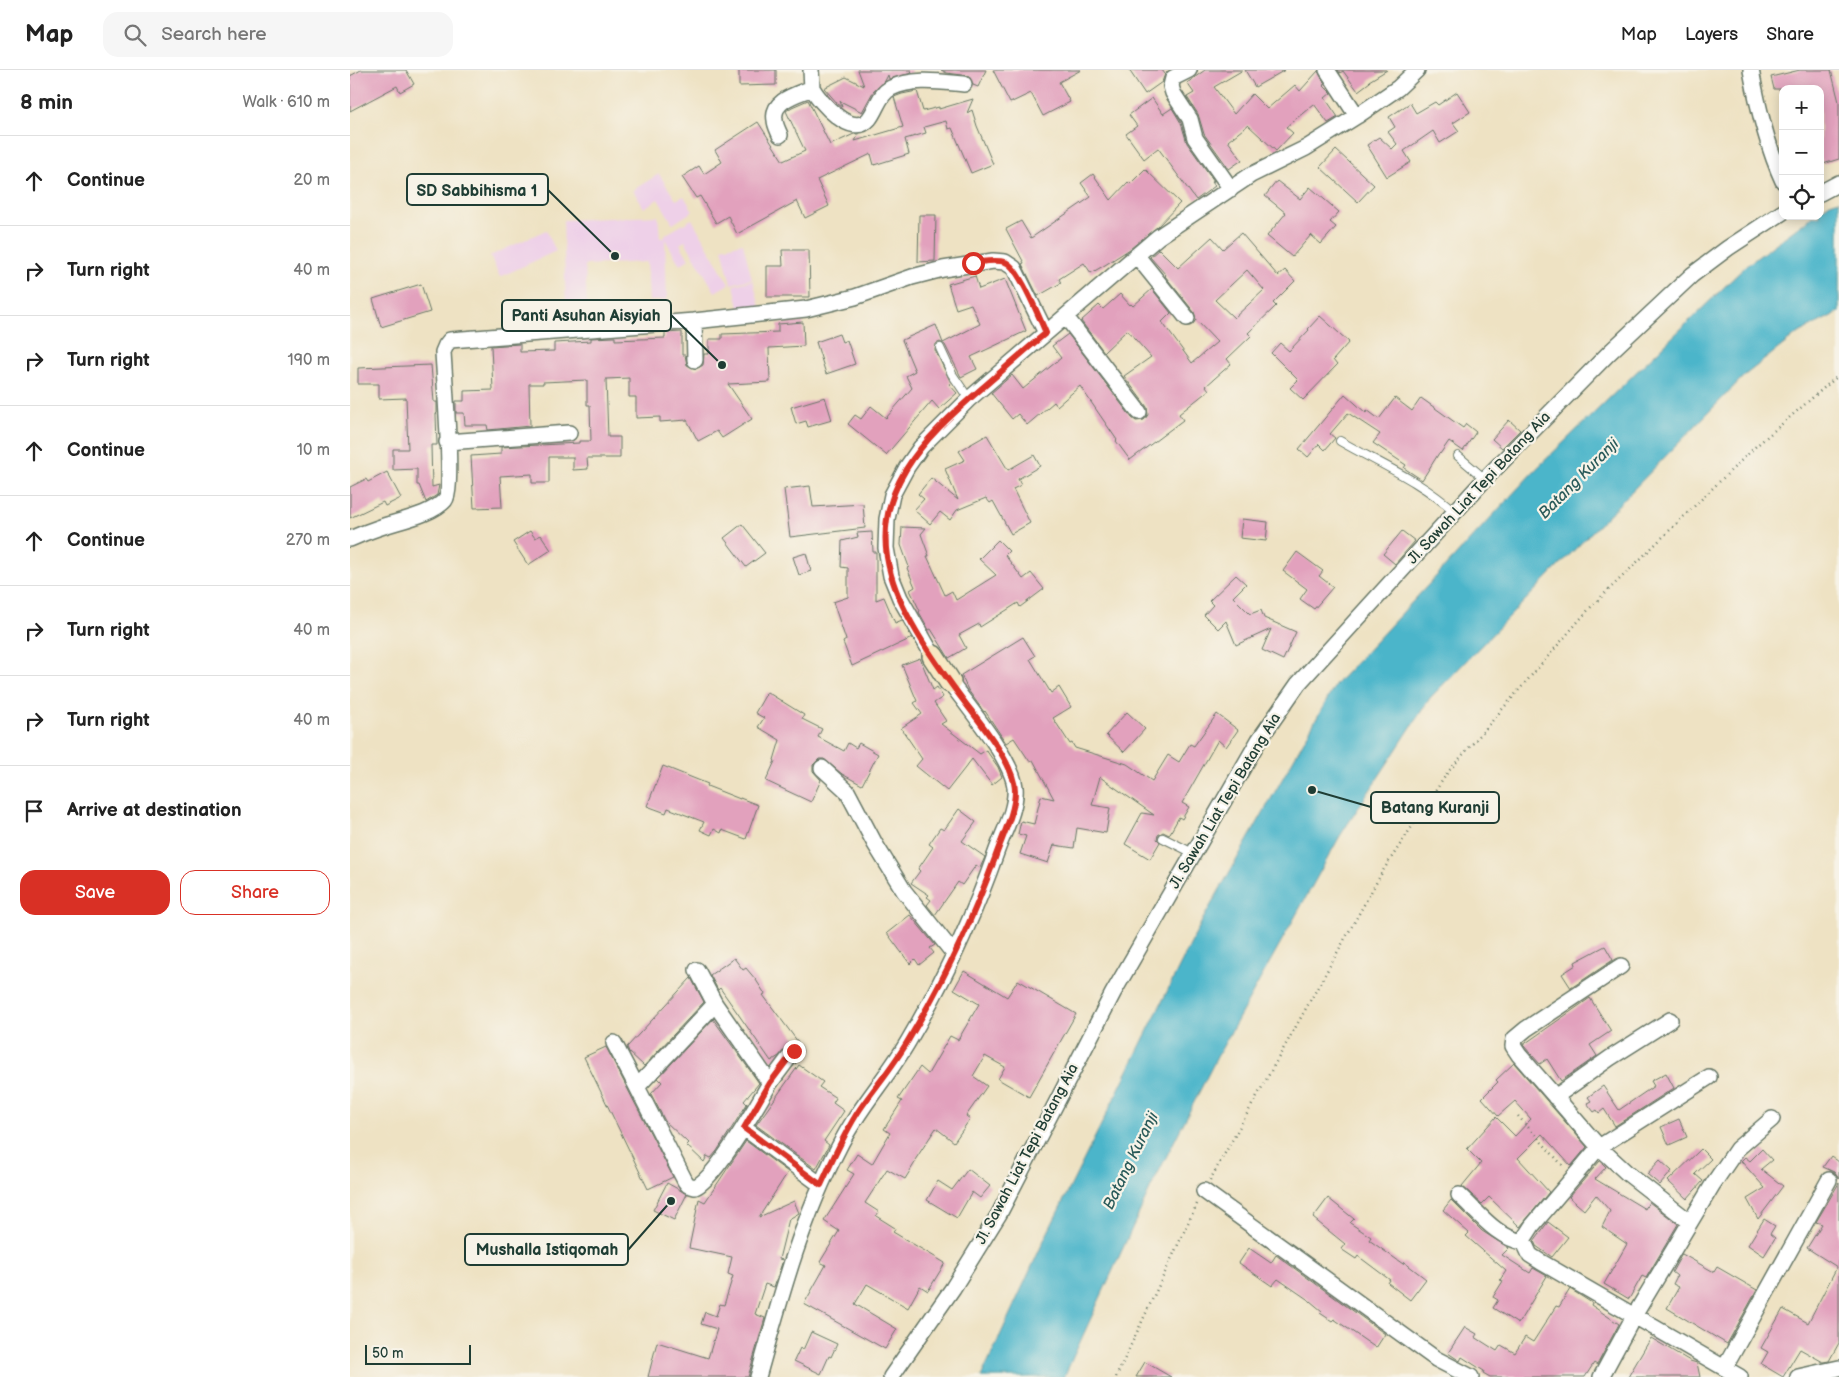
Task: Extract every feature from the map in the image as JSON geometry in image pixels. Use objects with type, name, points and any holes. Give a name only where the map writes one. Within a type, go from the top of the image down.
[{"type":"street","points":[[811,70],[812,88],[816,96],[836,116],[846,123],[856,124],[869,119],[884,93],[896,85],[914,82],[964,84]]},
{"type":"street","points":[[1189,70],[1173,78],[1171,86],[1173,93],[1190,119],[1195,138],[1231,189]]},
{"type":"street","points":[[1327,70],[1357,116]]},
{"type":"street","points":[[758,1377],[790,1267],[821,1185],[849,1127],[908,1041],[954,954],[984,888],[1012,810],[1015,790],[1013,776],[1007,763],[933,656],[911,620],[891,576],[886,548],[886,519],[892,496],[907,467],[921,447],[969,399],[1107,280],[1177,224],[1251,175],[1306,148],[1357,116],[1398,88],[1417,70]]},
{"type":"street","points":[[1751,70],[1763,126],[1780,175]]},
{"type":"street","points":[[780,135],[775,120],[776,108],[781,102],[812,88]]},
{"type":"street","points":[[1824,191],[1839,184]]},
{"type":"street","name":"Jl. Sawah Liat Tepi Batang Aia","points":[[891,1377],[953,1288],[999,1214],[1112,993],[1259,740],[1298,684],[1485,479],[1609,353],[1692,275],[1728,248],[1779,215]]},
{"type":"street","points":[[1137,256],[1187,318]]},
{"type":"street","points":[[350,539],[419,515],[437,507],[445,500],[449,487],[443,352],[450,340],[694,321],[806,309],[855,297],[912,277],[944,269],[973,263],[1005,262],[1012,266],[1019,276],[1046,333]]},
{"type":"street","points":[[1066,317],[1139,412]]},
{"type":"street","points":[[694,321],[695,360]]},
{"type":"street","points":[[447,442],[569,433]]},
{"type":"street","points":[[822,768],[847,791],[904,891],[954,954]]},
{"type":"street","points":[[1621,966],[1526,1029],[1514,1039],[1513,1043],[1515,1050],[1599,1148],[1634,1179],[1690,1222]]},
{"type":"street","points":[[697,970],[715,1004],[770,1083]]},
{"type":"street","points":[[637,1087],[715,1004]]},
{"type":"street","points":[[1555,1097],[1610,1058],[1670,1020]]},
{"type":"street","points":[[614,1043],[684,1181],[688,1185],[695,1186],[704,1181],[744,1128],[770,1083],[794,1051]]},
{"type":"street","points":[[1709,1077],[1599,1148],[1532,1226],[1523,1242],[1530,1255],[1541,1262],[1740,1377]]},
{"type":"street","points":[[1601,1377],[1634,1316],[1690,1222],[1737,1149],[1772,1119]]},
{"type":"street","points":[[744,1128],[821,1185]]},
{"type":"street","points":[[1725,1367],[1829,1180]]},
{"type":"street","points":[[1204,1191],[1436,1359],[1471,1377]]},
{"type":"street","points":[[1459,1195],[1499,1232],[1513,1240],[1523,1242]]},
{"type":"street","points":[[1798,1377],[1838,1367]]},
{"type":"lane","points":[[940,348],[952,374],[969,399]]},
{"type":"lane","points":[[1340,442],[1400,472],[1425,488],[1455,512]]},
{"type":"lane","points":[[1458,456],[1485,479]]},
{"type":"lane","points":[[1163,838],[1193,853]]},
{"type":"path","points":[[1116,1377],[1204,1191],[1384,869],[1448,772],[1589,609],[1755,447],[1839,375]]},
{"type":"path","points":[[1518,1116],[1573,1177]]},
{"type":"shaded area","points":[[659,174],[676,200],[684,196],[693,211],[673,224],[658,199],[644,208],[633,190]]},
{"type":"shaded area","points":[[658,216],[660,238],[664,238],[663,236],[692,219],[729,284],[715,292],[685,241],[680,244],[689,259],[680,265],[665,239],[667,300],[649,301],[647,262],[585,265],[587,306],[566,307],[563,220]]},
{"type":"shaded area","points":[[546,230],[556,251],[500,277],[490,256]]},
{"type":"shaded area","points":[[743,243],[752,279],[731,284],[722,248]]},
{"type":"shaded area","points":[[753,280],[760,307],[740,312],[734,285]]},
{"type":"water","points":[[1839,200],[1839,312],[1797,334],[1745,375],[1430,698],[1340,836],[1217,1057],[1151,1187],[1064,1377],[981,1377],[1044,1240],[1203,919],[1336,684],[1534,471],[1747,265],[1808,220],[1824,220],[1824,207]]},
{"type":"building","points":[[361,70],[406,70],[414,84],[400,92],[397,86],[350,111],[350,76]]},
{"type":"building","points":[[739,70],[776,70],[776,85],[739,86]]},
{"type":"building","points":[[858,70],[911,70],[912,73],[889,79],[888,75],[885,81],[873,92],[862,112],[840,101],[842,107],[824,88],[846,77],[864,86]]},
{"type":"building","points":[[941,70],[986,70],[978,87],[973,85],[969,76],[947,73]]},
{"type":"building","points":[[993,70],[1081,70],[1059,82],[1070,102],[1043,116],[1031,93],[1010,103]]},
{"type":"building","points":[[1129,70],[1162,70],[1165,74],[1162,82],[1145,94]]},
{"type":"building","points":[[1205,70],[1243,70],[1214,87],[1234,114],[1252,94],[1267,109],[1295,85],[1300,91],[1318,71],[1325,84],[1323,85],[1331,93],[1325,98],[1338,117],[1328,123],[1314,104],[1286,127],[1293,133],[1276,151],[1248,125],[1228,141],[1242,160],[1229,169],[1204,134],[1198,114],[1187,97],[1194,93],[1187,83]]},
{"type":"building","points":[[1245,70],[1285,70],[1255,87]]},
{"type":"building","points":[[1338,70],[1387,70],[1369,81],[1358,91],[1343,71],[1340,73]]},
{"type":"building","points":[[1800,70],[1831,70],[1839,102],[1839,159],[1824,164],[1824,85],[1779,85],[1779,89],[1774,89],[1771,77]]},
{"type":"building","points":[[917,91],[923,111],[939,107],[939,109],[973,99],[967,113],[972,110],[993,164],[971,173],[952,128],[948,129],[946,121],[924,127],[926,133],[905,139],[909,154],[874,165],[871,154],[817,180],[829,206],[805,218],[797,201],[737,234],[728,216],[716,223],[700,196],[696,198],[682,177],[699,166],[704,174],[722,162],[715,150],[758,122],[783,161],[805,151],[786,111],[808,100],[830,145],[854,134],[859,134],[855,141],[903,127],[894,97]]},
{"type":"building","points":[[1457,92],[1470,112],[1453,123],[1459,131],[1440,143],[1433,131],[1404,151],[1411,162],[1387,177],[1367,145],[1379,137],[1392,149],[1397,144],[1388,132],[1395,127],[1389,117],[1410,103],[1416,113],[1435,102],[1438,105]]},
{"type":"building","points":[[1152,98],[1163,114],[1172,108],[1181,123],[1187,143],[1214,181],[1212,182],[1215,186],[1196,200],[1158,148],[1144,159],[1126,134],[1137,126],[1129,115]]},
{"type":"building","points":[[1336,150],[1374,185],[1358,202],[1320,167]]},
{"type":"building","points":[[1145,169],[1180,203],[1157,227],[1130,249],[1091,273],[1084,263],[1059,279],[1061,283],[1038,296],[1022,264],[1024,263],[1006,229],[1021,221],[1031,238],[1091,197],[1081,183],[1093,174],[1111,200],[1128,182],[1130,184]]},
{"type":"building","points":[[1277,181],[1300,199],[1310,187],[1339,212],[1330,222],[1336,227],[1321,244],[1311,235],[1292,257],[1267,236],[1286,213],[1265,196]]},
{"type":"building","points":[[919,215],[936,215],[935,261],[918,262]]},
{"type":"building","points":[[1241,233],[1278,276],[1285,270],[1295,281],[1273,303],[1276,306],[1248,333],[1251,336],[1227,359],[1231,364],[1206,386],[1209,390],[1179,414],[1183,420],[1130,460],[1080,386],[1057,406],[1054,402],[1027,425],[1018,414],[1012,419],[991,393],[1012,375],[1023,389],[1061,358],[1052,346],[1068,334],[1132,418],[1136,421],[1144,420],[1148,415],[1147,407],[1124,376],[1151,357],[1127,330],[1104,352],[1081,321],[1099,305],[1103,309],[1120,294],[1133,306],[1152,289],[1171,313],[1162,322],[1192,363],[1217,342],[1196,320],[1194,312],[1150,257],[1159,249],[1178,268],[1212,237],[1223,249]],"holes":[[[1247,270],[1264,290],[1234,318],[1215,300]]]},
{"type":"building","points":[[782,250],[809,250],[810,297],[767,297],[767,266],[783,266]]},
{"type":"building","points":[[975,276],[979,289],[1005,279],[1026,331],[971,357],[977,369],[961,377],[945,345],[940,342],[936,344],[935,350],[951,383],[949,384],[957,393],[939,409],[932,401],[886,455],[848,424],[855,415],[861,419],[871,406],[886,418],[912,388],[906,376],[915,371],[902,340],[936,325],[943,343],[980,324],[971,304],[956,309],[948,284]]},
{"type":"building","points":[[421,284],[430,312],[381,327],[373,299]]},
{"type":"building","points":[[1320,316],[1349,342],[1333,360],[1337,365],[1303,400],[1290,388],[1298,380],[1271,353],[1280,343],[1289,351]]},
{"type":"building","points":[[803,322],[804,346],[769,348],[770,382],[728,384],[752,419],[722,438],[717,431],[698,441],[687,420],[660,422],[660,417],[636,418],[636,397],[629,397],[629,378],[606,379],[608,437],[620,437],[620,458],[587,458],[588,469],[573,470],[573,457],[549,457],[549,483],[532,483],[532,474],[500,476],[502,507],[474,508],[471,456],[501,454],[501,447],[591,441],[590,405],[587,405],[587,380],[529,384],[530,426],[488,430],[487,425],[465,425],[464,413],[456,413],[456,401],[464,401],[464,391],[493,390],[491,346],[520,344],[520,352],[554,351],[554,343],[591,341],[591,338],[615,337],[615,340],[665,338],[665,333],[682,332],[682,355],[685,355],[687,365],[696,369],[703,365],[704,354],[709,354],[709,339],[722,339],[722,334],[778,332],[778,324]]},
{"type":"building","points":[[839,334],[842,342],[847,340],[855,364],[826,374],[816,342]]},
{"type":"building","points":[[431,365],[434,402],[437,402],[437,445],[431,445],[432,487],[439,485],[437,495],[426,502],[419,485],[417,485],[417,469],[393,470],[393,449],[408,449],[406,398],[379,399],[379,384],[358,384],[358,368]]},
{"type":"building","points":[[1345,394],[1366,413],[1367,410],[1379,419],[1395,398],[1412,411],[1421,398],[1463,428],[1466,424],[1476,432],[1463,451],[1449,441],[1422,480],[1404,468],[1406,465],[1373,443],[1380,434],[1348,413],[1330,434],[1335,438],[1325,450],[1319,444],[1308,457],[1299,449]]},
{"type":"building","points":[[825,397],[832,420],[808,427],[806,421],[796,424],[791,407]]},
{"type":"building","points":[[1509,420],[1520,430],[1502,448],[1492,439]]},
{"type":"building","points":[[987,435],[1008,470],[1034,455],[1040,466],[1018,479],[1021,485],[1013,489],[1030,523],[1011,534],[993,501],[990,503],[986,498],[957,510],[950,520],[940,512],[930,524],[914,510],[924,499],[918,494],[931,478],[958,500],[945,469],[965,460],[959,451]]},
{"type":"building","points":[[387,472],[401,498],[385,506],[383,502],[350,518],[350,487],[366,479],[368,482]]},
{"type":"building","points":[[810,486],[813,507],[863,504],[865,528],[790,537],[784,489]]},
{"type":"building","points":[[1242,519],[1268,522],[1266,541],[1240,538]]},
{"type":"building","points":[[742,524],[765,553],[746,567],[724,538]]},
{"type":"building","points":[[902,527],[926,528],[921,534],[929,556],[927,556],[945,595],[952,591],[956,600],[996,575],[979,559],[998,540],[1009,551],[1005,555],[1023,579],[1031,573],[1044,589],[1020,607],[1018,603],[980,627],[979,624],[959,635],[966,648],[949,658],[931,629],[929,630],[910,590],[915,587],[907,568],[909,567],[901,545]]},
{"type":"building","points":[[530,531],[535,538],[541,535],[551,550],[528,565],[513,542]]},
{"type":"building","points":[[1402,531],[1415,541],[1395,564],[1383,554]]},
{"type":"building","points":[[872,532],[873,552],[876,552],[876,600],[884,597],[895,623],[902,620],[912,638],[852,666],[843,642],[846,640],[833,602],[848,597],[848,568],[841,567],[842,541],[858,537],[857,533]]},
{"type":"building","points":[[1297,552],[1323,571],[1319,576],[1333,587],[1314,609],[1300,599],[1307,589],[1283,571]]},
{"type":"building","points":[[806,553],[811,571],[799,575],[793,557]]},
{"type":"building","points":[[1236,575],[1246,584],[1233,597],[1250,614],[1261,610],[1264,618],[1296,632],[1283,660],[1262,650],[1271,629],[1236,645],[1226,621],[1218,629],[1204,615],[1213,605],[1209,601]]},
{"type":"building","points":[[1023,637],[1035,656],[1030,659],[1051,693],[1059,687],[1071,707],[1053,718],[1070,744],[1072,743],[1075,748],[1127,764],[1152,781],[1168,755],[1179,762],[1190,744],[1194,746],[1217,714],[1238,730],[1226,747],[1218,740],[1182,803],[1189,807],[1182,819],[1179,817],[1169,835],[1163,832],[1158,835],[1157,839],[1160,842],[1150,859],[1125,844],[1142,813],[1154,815],[1100,777],[1092,805],[1110,808],[1106,833],[1077,828],[1074,848],[1054,845],[1048,863],[1020,854],[1026,836],[1018,834],[1021,821],[1034,824],[1041,796],[1054,799],[1033,760],[1030,762],[1014,738],[1006,743],[985,711],[968,690],[961,675]]},
{"type":"building","points":[[920,658],[933,690],[937,687],[943,697],[934,703],[946,721],[941,724],[980,754],[986,750],[998,767],[1002,777],[992,785],[972,759],[947,791],[916,766],[922,759],[901,728],[922,714],[914,703],[917,701],[902,665]]},
{"type":"building","points":[[767,692],[804,715],[802,719],[822,729],[818,737],[844,751],[848,743],[856,748],[859,743],[878,754],[862,785],[842,774],[824,759],[819,759],[813,765],[813,771],[821,780],[811,802],[766,781],[775,761],[780,740],[758,727],[764,718],[755,713]]},
{"type":"building","points":[[1127,712],[1145,729],[1124,752],[1106,735]]},
{"type":"building","points":[[663,766],[708,784],[707,786],[758,805],[746,839],[722,830],[721,833],[714,829],[711,835],[700,830],[704,822],[668,808],[666,813],[647,806]]},
{"type":"building","points":[[959,809],[976,822],[962,841],[985,857],[980,868],[976,865],[962,885],[958,882],[935,915],[927,905],[931,900],[927,897],[929,895],[911,883],[933,847],[929,844],[940,828],[944,830]]},
{"type":"building","points":[[910,915],[935,945],[930,948],[934,953],[919,965],[915,959],[910,964],[887,933]]},
{"type":"building","points":[[1605,946],[1613,960],[1571,988],[1562,974],[1576,965],[1575,962]]},
{"type":"building","points":[[734,958],[743,970],[746,968],[756,980],[765,994],[763,995],[798,1042],[790,1043],[779,1056],[771,1061],[720,988],[718,990],[710,975]]},
{"type":"building","points":[[964,971],[1007,997],[1018,980],[1076,1014],[1029,1097],[998,1079],[1005,1067],[985,1056],[973,1076],[987,1086],[966,1116],[970,1119],[954,1142],[936,1128],[905,1179],[887,1169],[865,1203],[879,1212],[876,1216],[895,1228],[893,1232],[945,1263],[928,1291],[920,1286],[908,1308],[867,1284],[855,1304],[897,1329],[885,1349],[804,1304],[826,1265],[820,1262],[839,1231],[824,1221],[854,1174],[847,1170],[857,1154],[872,1164],[890,1133],[884,1129],[902,1101],[898,1099],[920,1067],[928,1074],[950,1036],[958,1040],[979,1004],[954,989]]},
{"type":"building","points":[[691,978],[704,1002],[644,1066],[629,1052],[627,1047]]},
{"type":"building","points":[[1590,998],[1611,1031],[1590,1045],[1597,1056],[1561,1081],[1547,1059],[1540,1064],[1523,1045]]},
{"type":"building","points":[[713,1019],[759,1083],[744,1101],[747,1104],[717,1151],[711,1158],[707,1156],[704,1162],[686,1145],[688,1143],[665,1121],[651,1094],[662,1082],[658,1078]]},
{"type":"building","points":[[606,1047],[673,1177],[648,1189],[584,1057]]},
{"type":"building","points":[[1514,1063],[1587,1147],[1571,1166],[1542,1134],[1518,1158],[1549,1192],[1520,1227],[1489,1197],[1482,1204],[1462,1186],[1481,1163],[1467,1149],[1496,1117],[1515,1136],[1531,1119],[1515,1101],[1498,1116],[1482,1098],[1498,1082],[1496,1080]]},
{"type":"building","points":[[799,1065],[823,1082],[819,1087],[836,1098],[833,1103],[844,1111],[824,1141],[829,1145],[816,1169],[756,1125]]},
{"type":"building","points":[[1666,1073],[1674,1088],[1615,1126],[1604,1109],[1599,1113],[1597,1110],[1594,1112],[1587,1103],[1591,1101],[1588,1097],[1603,1086],[1619,1110],[1654,1086],[1651,1081]]},
{"type":"building","points":[[1679,1119],[1687,1137],[1669,1145],[1661,1127]]},
{"type":"building","points":[[746,1141],[788,1172],[759,1217],[794,1201],[799,1213],[789,1219],[779,1259],[783,1260],[774,1287],[765,1284],[755,1314],[765,1318],[748,1377],[648,1377],[657,1342],[708,1358],[717,1329],[701,1324],[705,1312],[716,1316],[720,1304],[724,1305],[733,1276],[728,1274],[732,1257],[689,1248],[699,1199],[705,1202]]},
{"type":"building","points":[[1701,1149],[1711,1159],[1695,1174],[1703,1181],[1687,1199],[1668,1181]]},
{"type":"building","points":[[1762,1149],[1772,1160],[1761,1169],[1783,1186],[1758,1219],[1747,1199],[1765,1188],[1741,1161],[1745,1157],[1750,1161]]},
{"type":"building","points":[[1831,1156],[1839,1162],[1839,1179],[1834,1172],[1823,1167]]},
{"type":"building","points":[[1660,1160],[1672,1171],[1660,1185],[1647,1174]]},
{"type":"building","points":[[1600,1161],[1606,1167],[1595,1179],[1645,1209],[1649,1202],[1678,1224],[1646,1278],[1642,1276],[1629,1299],[1604,1284],[1627,1244],[1602,1227],[1610,1211],[1596,1195],[1584,1210],[1569,1197]]},
{"type":"building","points":[[968,1169],[990,1186],[980,1198],[972,1192],[957,1218],[927,1200],[938,1181],[952,1190]]},
{"type":"building","points":[[667,1183],[687,1194],[674,1220],[653,1210]]},
{"type":"building","points":[[1839,1183],[1839,1343],[1829,1361],[1823,1362],[1800,1349],[1783,1377],[1761,1364],[1768,1352],[1761,1348],[1783,1309],[1808,1323],[1837,1267],[1807,1248],[1822,1224],[1816,1222]]},
{"type":"building","points":[[1328,1198],[1354,1219],[1350,1223],[1371,1237],[1369,1240],[1403,1264],[1404,1262],[1426,1279],[1410,1300],[1388,1283],[1390,1280],[1358,1256],[1356,1259],[1341,1249],[1345,1244],[1313,1218]]},
{"type":"building","points":[[1451,1200],[1482,1231],[1509,1248],[1502,1255],[1530,1273],[1533,1268],[1547,1276],[1518,1324],[1493,1308],[1498,1300],[1493,1297],[1503,1281],[1500,1280],[1506,1271],[1466,1236],[1469,1233],[1443,1210]]},
{"type":"building","points":[[1764,1219],[1775,1226],[1770,1234],[1775,1238],[1764,1256],[1748,1245]]},
{"type":"building","points":[[1548,1222],[1568,1237],[1552,1257],[1536,1246],[1534,1241]]},
{"type":"building","points":[[1249,1248],[1271,1263],[1276,1255],[1385,1334],[1376,1348],[1334,1319],[1332,1321],[1320,1313],[1322,1311],[1310,1301],[1278,1279],[1272,1286],[1239,1263]]},
{"type":"building","points":[[1682,1254],[1714,1272],[1717,1267],[1757,1290],[1727,1344],[1667,1308],[1679,1287],[1673,1284],[1677,1276],[1672,1272]]},
{"type":"building","points":[[1570,1289],[1619,1324],[1597,1365],[1594,1363],[1585,1377],[1490,1377],[1462,1357],[1460,1361],[1448,1353],[1465,1327],[1477,1334],[1475,1337],[1497,1351],[1501,1345],[1515,1353],[1525,1337],[1533,1342],[1556,1306],[1559,1307]]},
{"type":"building","points":[[811,1332],[837,1344],[821,1374],[794,1361],[800,1348],[803,1350]]},
{"type":"building","points":[[1651,1338],[1690,1361],[1697,1363],[1700,1377],[1628,1377]]},
{"type":"building","points":[[1145,1362],[1171,1377],[1136,1377]]},
{"type":"place","name":"SD Sabbihisma 1","points":[[615,256]]},
{"type":"place","name":"Panti Asuhan Aisyiah","points":[[722,365]]},
{"type":"place","name":"Batang Kuranji","points":[[1312,790]]},
{"type":"place","name":"Mushalla Istiqomah","points":[[671,1201]]},
{"type":"route","points":[[794,1051],[770,1083],[744,1128],[798,1170],[821,1185],[849,1127],[908,1041],[954,954],[984,888],[1012,810],[1015,790],[1013,776],[1007,763],[950,682],[911,620],[891,576],[886,548],[886,519],[892,496],[907,467],[921,447],[969,399],[1046,333],[1019,276],[1012,266],[1005,262],[993,261],[973,263]]}]
